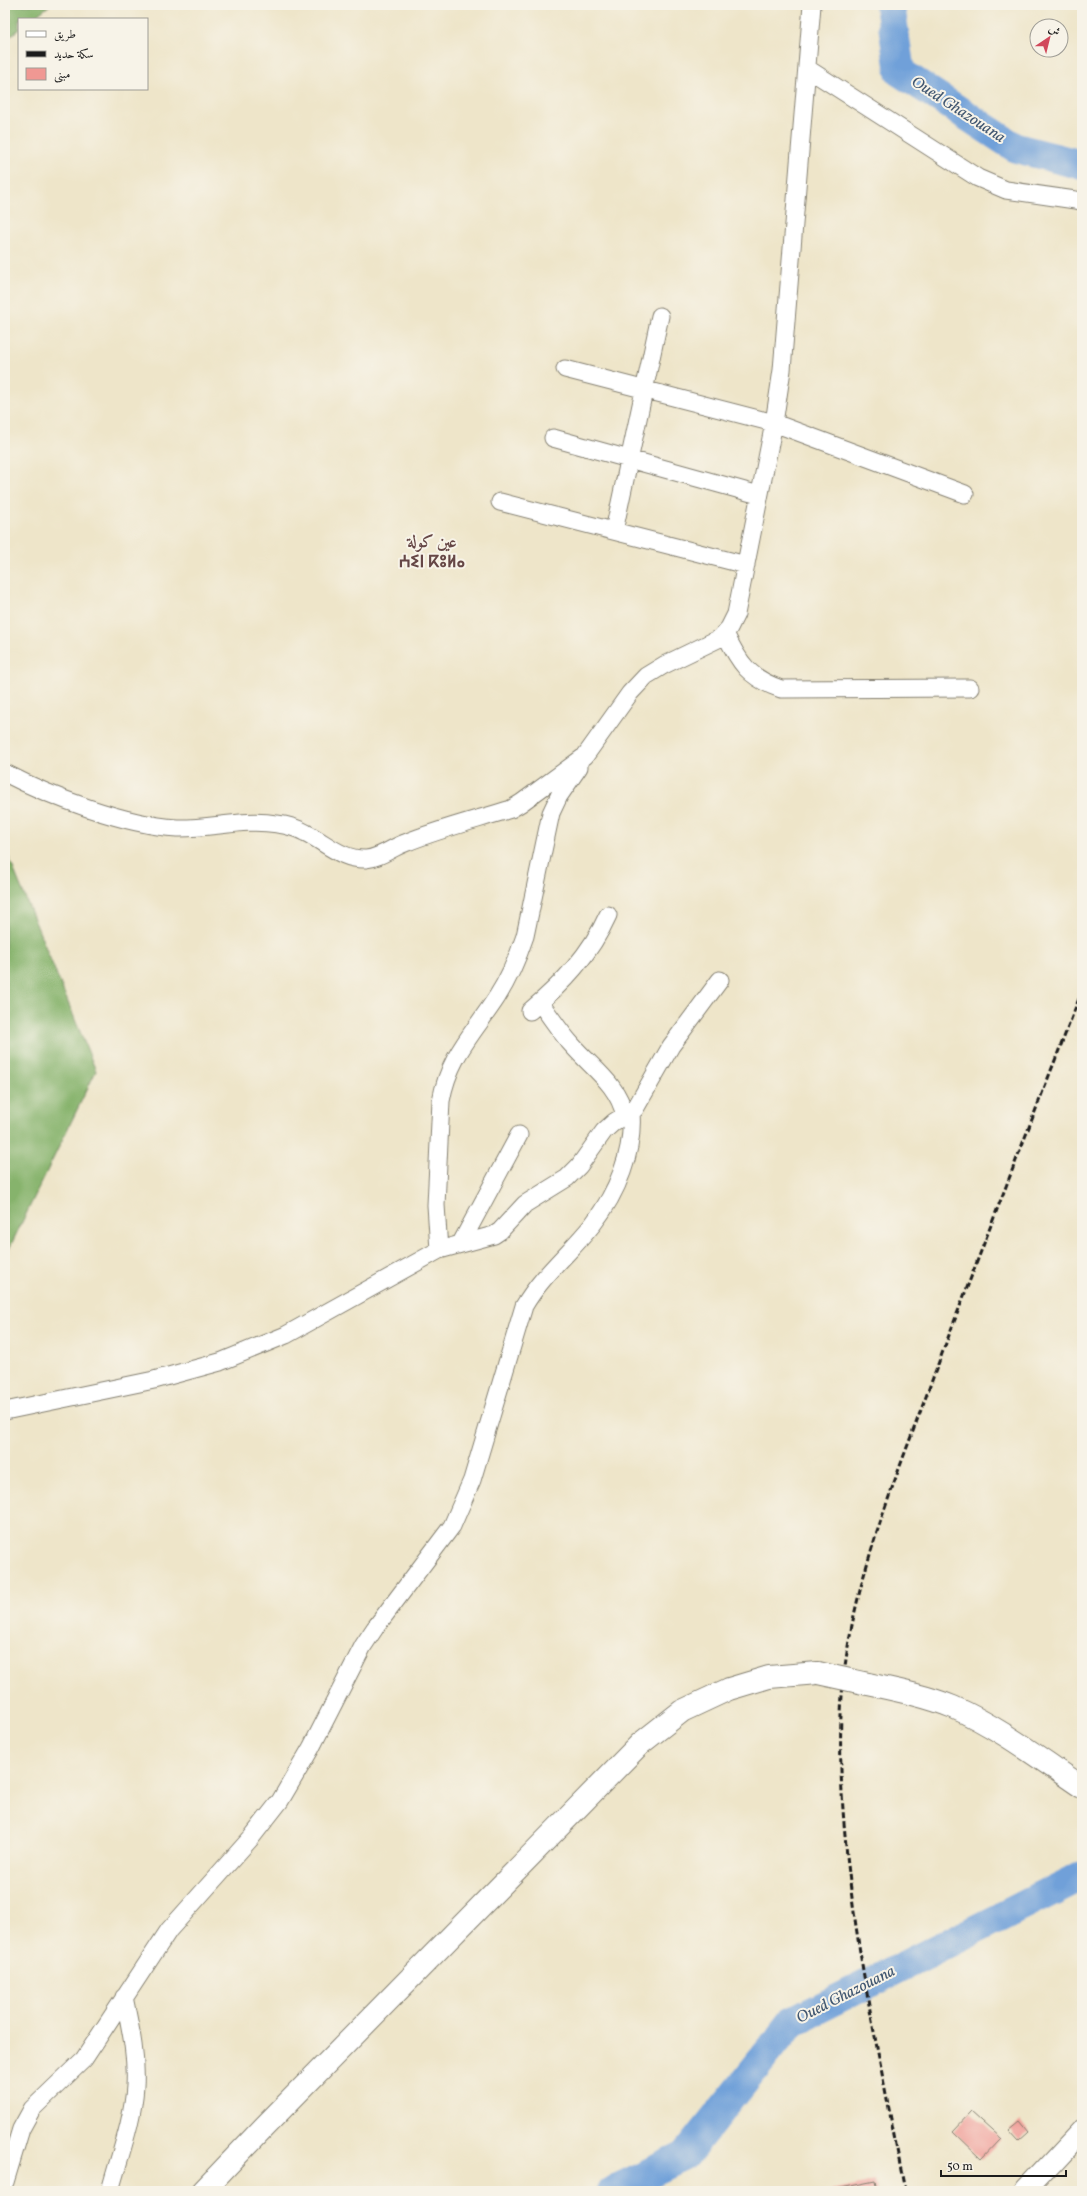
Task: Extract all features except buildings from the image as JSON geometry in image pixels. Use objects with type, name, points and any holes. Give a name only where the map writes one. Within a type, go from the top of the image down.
[{"type":"street","points":[[439,1250],[436,1205],[443,1086],[454,1058],[496,997],[517,959],[525,936],[551,814],[559,796],[581,766],[585,756],[630,693],[646,676],[664,664],[714,641],[725,633],[736,614],[774,423],[786,334],[812,5]]},
{"type":"street","points":[[808,68],[978,178],[1006,190],[1082,201]]},
{"type":"street","points":[[614,532],[660,316]]},
{"type":"street","points":[[565,369],[774,423],[965,494]]},
{"type":"street","points":[[553,438],[760,495]]},
{"type":"street","points":[[500,502],[746,565]]},
{"type":"street","points":[[725,633],[737,658],[744,667],[761,681],[781,689],[970,688]]},
{"type":"street","points":[[5,773],[38,788],[135,821],[177,828],[205,828],[245,823],[277,824],[305,832],[348,857],[367,859],[377,857],[405,843],[511,808],[530,797],[585,756]]},
{"type":"street","points":[[5,2182],[26,2116],[38,2101],[68,2076],[84,2059],[169,1930],[251,1838],[280,1801],[304,1760],[353,1665],[375,1628],[452,1526],[472,1480],[524,1306],[534,1291],[593,1223],[610,1196],[629,1151],[632,1127],[628,1114],[614,1087],[535,1007],[558,988],[586,955],[598,936],[608,915]]},
{"type":"street","points":[[5,1412],[187,1372],[246,1353],[286,1335],[439,1250],[461,1243],[486,1238],[500,1231],[525,1204],[560,1184],[574,1172],[604,1131],[639,1104],[683,1029],[720,980]]},
{"type":"street","points":[[461,1243],[518,1135]]},
{"type":"street","points":[[203,2191],[264,2126],[640,1744],[682,1711],[729,1689],[769,1677],[818,1673],[902,1691],[953,1707],[998,1732],[1082,1787]]},
{"type":"street","points":[[110,2191],[132,2108],[135,2087],[134,2048],[124,1997]]},
{"type":"street","points":[[1026,2191],[1082,2131]]},
{"type":"green space","points":[[5,5],[50,5],[33,18],[18,18],[18,30],[5,41]]},
{"type":"green space","points":[[5,848],[96,1071],[5,1257]]},
{"type":"waterway","name":"Oued Ghazouana","points":[[890,5],[900,72],[1016,148],[1082,165]]},
{"type":"waterway","name":"Oued Ghazouana","points":[[612,2191],[685,2156],[792,2022],[1082,1876]]},
{"type":"railway","points":[[905,2191],[860,1954],[851,1893],[841,1773],[841,1714],[844,1671],[851,1629],[861,1587],[886,1504],[968,1285],[1082,991]]},
{"type":"district","name":"عين كولة ⵄⵉⵏ ⴽⵓⵍⴰ","points":[[432,552]]}]
